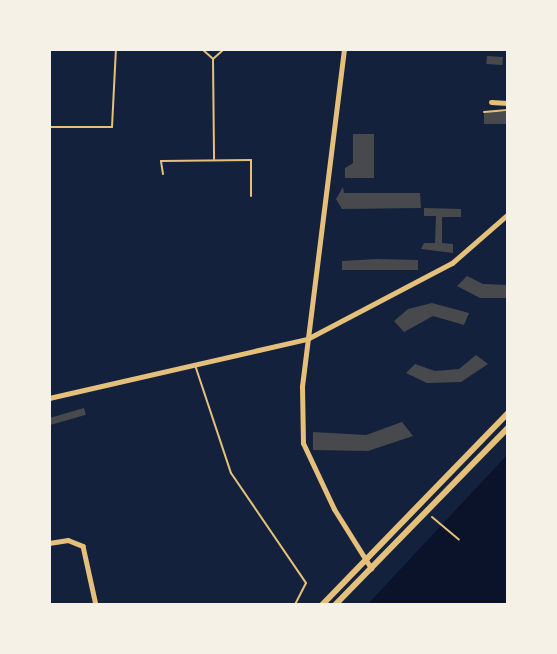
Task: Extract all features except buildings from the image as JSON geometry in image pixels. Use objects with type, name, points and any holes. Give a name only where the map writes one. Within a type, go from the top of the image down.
[{"type":"main road","points":[[322,605],[508,413]]},
{"type":"main road","points":[[335,605],[508,428]]},
{"type":"street","points":[[344,49],[302,386],[303,443],[364,562],[371,568]]},
{"type":"street","points":[[491,102],[508,103]]},
{"type":"street","points":[[49,398],[307,339],[452,263],[508,214]]},
{"type":"street","points":[[49,544],[68,540],[83,546],[95,605]]},
{"type":"lane","points":[[49,127],[112,127],[116,49]]},
{"type":"lane","points":[[202,49],[213,59],[214,160]]},
{"type":"lane","points":[[213,59],[224,49]]},
{"type":"lane","points":[[484,112],[508,110]]},
{"type":"lane","points":[[163,174],[161,161],[251,160],[251,196]]},
{"type":"lane","points":[[195,364],[231,473],[306,583],[295,605]]},
{"type":"path","points":[[425,512],[459,540]]},
{"type":"water","points":[[508,454],[508,605],[367,605]]}]
